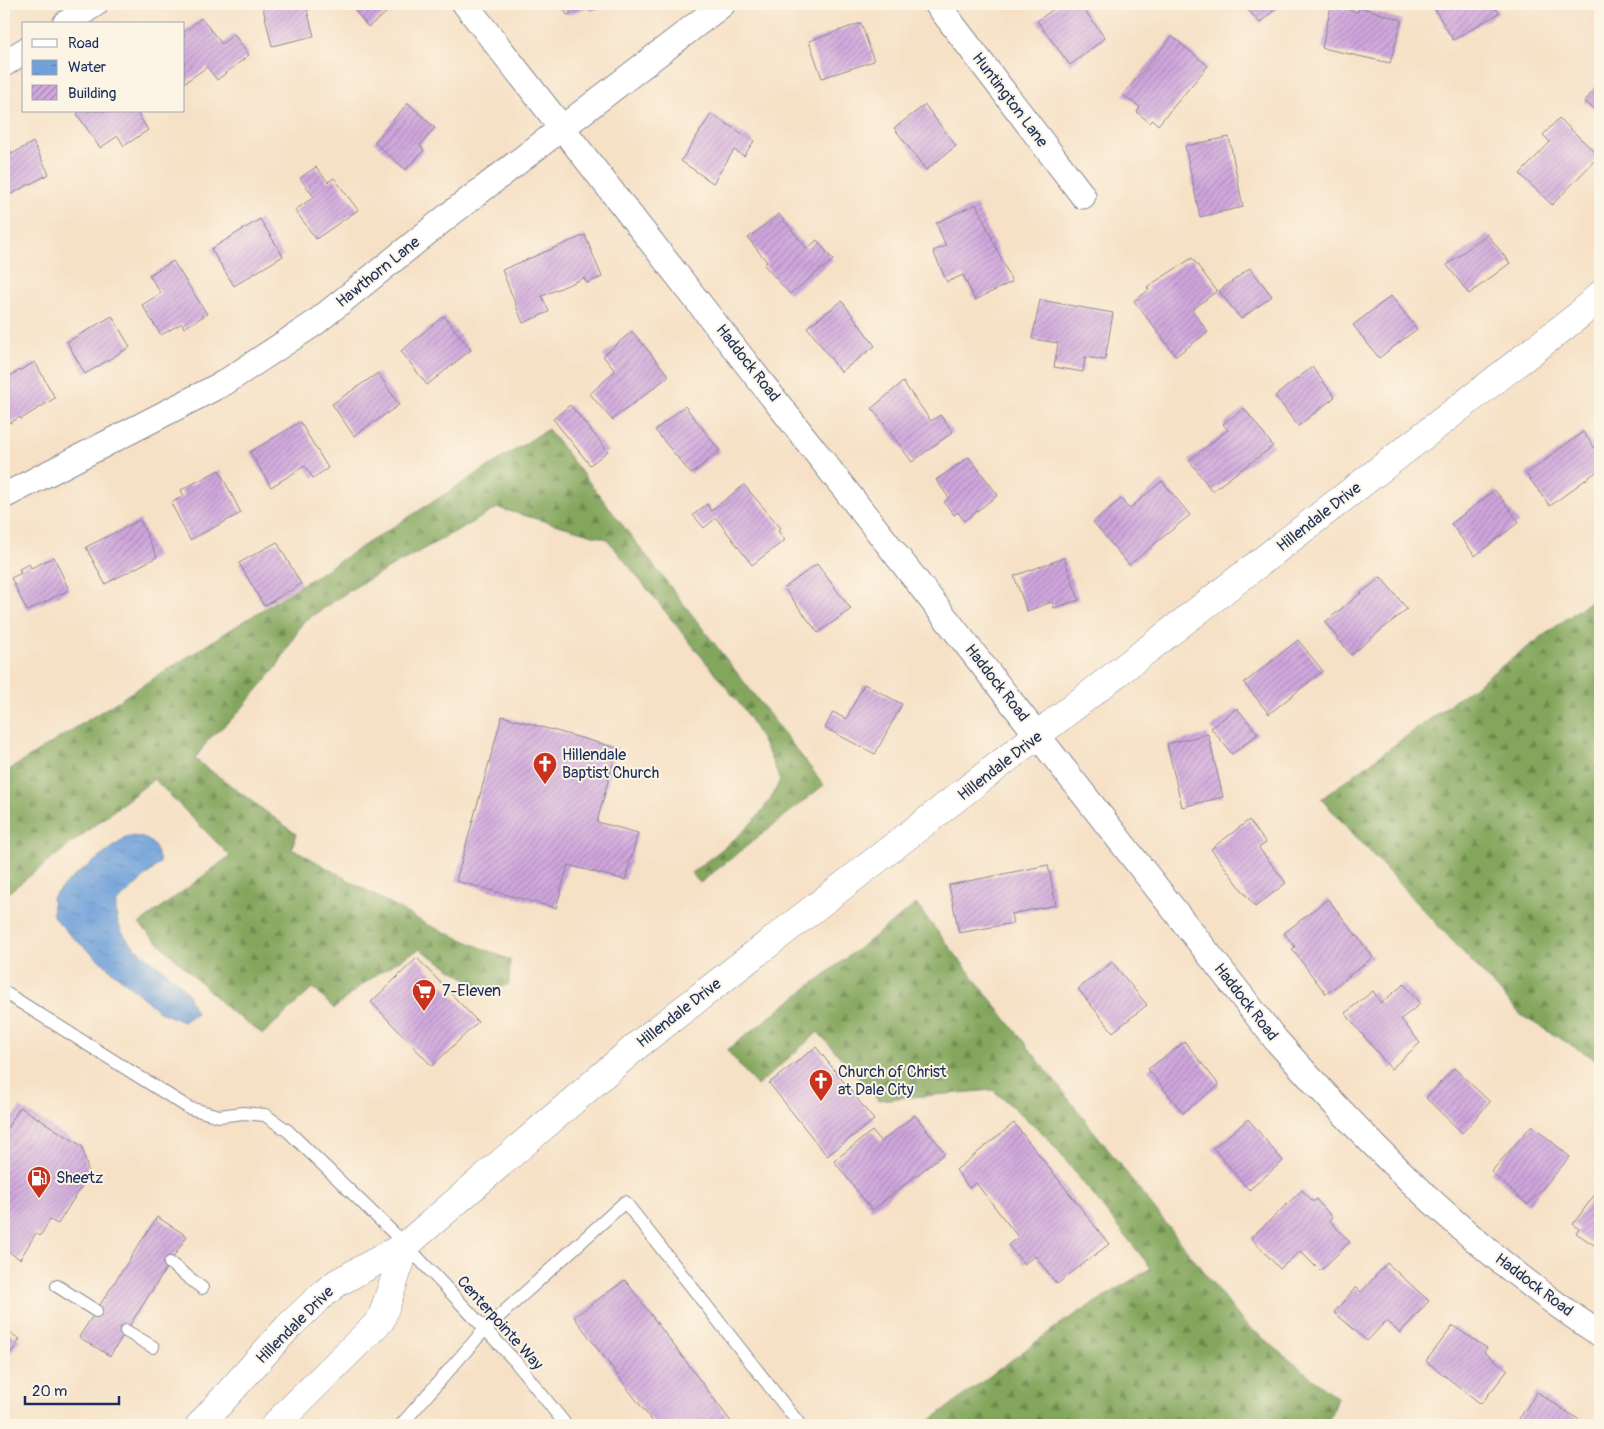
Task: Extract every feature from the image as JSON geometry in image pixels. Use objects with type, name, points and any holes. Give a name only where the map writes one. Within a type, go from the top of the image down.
[{"type":"main road","name":"Hillendale Drive","points":[[200,1425],[288,1327],[323,1294],[337,1283],[406,1245],[639,1044],[1579,315],[1600,295]]},
{"type":"main road","points":[[275,1425],[380,1320],[406,1245]]},
{"type":"street","points":[[68,22],[95,4]]},
{"type":"street","name":"Haddock Road","points":[[466,4],[1276,1040],[1347,1119],[1449,1218],[1519,1276],[1600,1334]]},
{"type":"street","name":"Hawthorn Lane","points":[[4,496],[224,383],[315,323],[723,4]]},
{"type":"street","name":"Huntington Lane","points":[[937,4],[1083,196]]},
{"type":"street","points":[[4,64],[22,52]]},
{"type":"lane","name":"Centerpointe Way","points":[[4,992],[189,1108],[219,1116],[243,1112],[265,1115],[288,1131],[406,1245],[515,1361],[566,1425]]},
{"type":"lane","points":[[401,1425],[485,1329],[625,1202],[800,1425]]},
{"type":"lane","points":[[170,1262],[202,1288]]},
{"type":"lane","points":[[57,1286],[96,1311]]},
{"type":"lane","points":[[126,1331],[153,1347]]},
{"type":"green space","points":[[548,429],[824,785],[700,883],[691,873],[730,843],[753,822],[772,796],[780,780],[769,754],[746,712],[607,539],[498,508],[355,587],[303,622],[276,668],[236,715],[209,739],[195,759],[296,834],[292,848],[426,924],[510,960],[509,984],[488,993],[420,949],[375,976],[334,1009],[313,988],[263,1034],[230,1011],[139,924],[230,856],[154,779],[4,896],[4,773]]},
{"type":"green space","points":[[1600,594],[1600,1062],[1522,1016],[1321,799]]},
{"type":"green space","points":[[916,904],[1243,1322],[1337,1398],[1327,1425],[924,1425],[1060,1324],[1151,1268],[1046,1136],[993,1090],[878,1100],[818,1032],[757,1086],[727,1050]]},
{"type":"water","points":[[128,836],[146,839],[154,845],[160,863],[116,903],[117,918],[129,942],[174,978],[186,991],[196,1013],[183,1022],[160,1012],[69,934],[53,916],[52,897],[72,878]]},
{"type":"building","points":[[262,4],[328,4],[307,10],[314,36],[272,46]]},
{"type":"building","points":[[350,4],[393,4],[395,6],[368,27]]},
{"type":"building","points":[[562,4],[608,4],[590,11],[589,7],[567,15]]},
{"type":"building","points":[[1061,4],[1080,4],[1105,38],[1070,65],[1037,21]]},
{"type":"building","points":[[1243,4],[1281,4],[1260,23]]},
{"type":"building","points":[[1437,4],[1493,4],[1499,13],[1453,40],[1433,6]]},
{"type":"building","points":[[1331,6],[1358,12],[1359,7],[1402,20],[1390,63],[1322,48]]},
{"type":"building","points":[[201,18],[222,44],[234,34],[249,55],[217,80],[207,67],[185,82],[185,31]]},
{"type":"building","points":[[861,23],[874,61],[822,78],[809,41]]},
{"type":"building","points":[[1172,36],[1208,66],[1158,125],[1153,120],[1150,123],[1137,112],[1140,107],[1123,95]]},
{"type":"building","points":[[1600,80],[1600,113],[1585,102]]},
{"type":"building","points":[[408,103],[435,128],[420,145],[424,150],[406,170],[374,142]]},
{"type":"building","points":[[925,105],[956,146],[926,170],[894,128]]},
{"type":"building","points":[[78,112],[137,112],[148,130],[124,146],[118,136],[100,148],[77,114]]},
{"type":"building","points":[[711,114],[754,141],[744,156],[734,150],[713,183],[681,161]]},
{"type":"building","points":[[1559,118],[1599,156],[1552,205],[1520,174],[1550,142],[1543,135]]},
{"type":"building","points":[[1229,137],[1243,207],[1200,217],[1185,146]]},
{"type":"building","points":[[33,142],[49,174],[4,198],[4,151],[9,148],[12,154]]},
{"type":"building","points":[[316,167],[328,182],[334,178],[358,210],[316,239],[295,210],[314,197],[300,178]]},
{"type":"building","points":[[976,204],[1012,282],[975,300],[963,275],[947,282],[933,251],[946,246],[936,223]]},
{"type":"building","points":[[779,214],[807,249],[817,240],[833,260],[790,294],[764,265],[767,262],[748,238]]},
{"type":"building","points":[[260,219],[283,256],[234,286],[211,249]]},
{"type":"building","points":[[1487,234],[1510,263],[1469,294],[1447,265]]},
{"type":"building","points":[[585,235],[602,277],[587,283],[584,278],[542,296],[549,312],[523,323],[502,270]]},
{"type":"building","points":[[1192,258],[1217,291],[1192,310],[1208,332],[1176,356],[1134,301],[1149,290],[1147,287]]},
{"type":"building","points":[[173,261],[207,314],[184,328],[182,323],[161,335],[142,305],[161,293],[149,275]]},
{"type":"building","points":[[1250,268],[1272,296],[1241,319],[1219,291]]},
{"type":"building","points":[[1391,296],[1417,329],[1379,358],[1353,325]]},
{"type":"building","points":[[1040,300],[1113,313],[1105,360],[1085,357],[1083,372],[1054,367],[1058,343],[1032,339]]},
{"type":"building","points":[[842,301],[875,346],[841,372],[807,327]]},
{"type":"building","points":[[112,316],[130,347],[85,374],[67,342]]},
{"type":"building","points":[[444,316],[471,350],[427,385],[401,351]]},
{"type":"building","points":[[632,331],[669,376],[612,420],[590,394],[615,371],[603,356]]},
{"type":"building","points":[[35,362],[55,398],[21,419],[20,417],[10,423],[4,412],[4,379]]},
{"type":"building","points":[[1312,367],[1335,397],[1298,426],[1275,396]]},
{"type":"building","points":[[378,373],[399,405],[354,436],[332,404]]},
{"type":"building","points":[[903,382],[931,421],[940,415],[953,432],[912,462],[872,408]]},
{"type":"building","points":[[570,405],[608,451],[590,465],[553,419]]},
{"type":"building","points":[[685,406],[720,451],[691,474],[655,430]]},
{"type":"building","points":[[1244,408],[1273,446],[1212,491],[1189,460],[1228,430],[1223,424]]},
{"type":"building","points":[[300,422],[328,468],[313,478],[305,466],[271,487],[250,452]]},
{"type":"building","points":[[1583,432],[1600,455],[1600,469],[1550,506],[1526,474]]},
{"type":"building","points":[[969,457],[998,495],[964,521],[958,512],[954,515],[944,502],[949,498],[936,480]]},
{"type":"building","points":[[219,470],[241,513],[190,540],[171,503],[184,496],[181,490]]},
{"type":"building","points":[[1162,481],[1190,515],[1129,565],[1093,522],[1121,499],[1129,509]]},
{"type":"building","points":[[744,485],[781,528],[778,531],[785,540],[752,565],[716,518],[704,528],[693,515],[707,504],[711,511]]},
{"type":"building","points":[[1495,490],[1519,522],[1475,556],[1451,524]]},
{"type":"building","points":[[140,520],[157,557],[105,584],[86,547]]},
{"type":"building","points":[[277,542],[301,584],[264,606],[239,563]]},
{"type":"building","points":[[54,557],[69,590],[27,611],[11,578],[21,573],[19,569],[29,564],[31,568]]},
{"type":"building","points":[[1064,558],[1079,600],[1054,608],[1052,602],[1027,611],[1014,576]]},
{"type":"building","points":[[817,564],[851,609],[818,633],[784,588]]},
{"type":"building","points":[[1381,577],[1407,609],[1351,655],[1325,622]]},
{"type":"building","points":[[1298,640],[1323,671],[1269,714],[1244,683]]},
{"type":"building","points":[[864,684],[902,704],[875,754],[825,728],[833,712],[846,719]]},
{"type":"building","points":[[1237,708],[1258,734],[1232,754],[1211,728]]},
{"type":"building","name":"Hillendale Baptist Church","points":[[502,716],[617,748],[597,822],[638,833],[625,880],[568,865],[556,908],[456,881]]},
{"type":"building","points":[[1208,734],[1223,797],[1182,807],[1167,744]]},
{"type":"building","points":[[1249,820],[1266,843],[1259,848],[1286,883],[1255,907],[1211,849]]},
{"type":"building","points":[[1048,865],[1056,905],[1011,914],[1013,923],[959,933],[949,885]]},
{"type":"building","points":[[1328,899],[1373,957],[1326,994],[1292,949],[1295,947],[1284,933]]},
{"type":"building","name":"7-Eleven","points":[[417,958],[478,1022],[432,1066],[371,1002]]},
{"type":"building","points":[[1112,962],[1147,1005],[1113,1032],[1078,989]]},
{"type":"building","points":[[1404,984],[1420,1004],[1401,1019],[1420,1043],[1391,1069],[1345,1013],[1373,991],[1381,1003]]},
{"type":"building","points":[[1185,1042],[1219,1085],[1183,1113],[1148,1069]]},
{"type":"building","name":"Church of Christ at Dale City","points":[[816,1047],[874,1120],[827,1156],[769,1083]]},
{"type":"building","points":[[1454,1068],[1490,1102],[1462,1133],[1426,1098]]},
{"type":"building","name":"Sheetz","points":[[20,1107],[82,1146],[89,1175],[83,1177],[86,1179],[58,1224],[50,1220],[40,1236],[36,1233],[20,1259],[4,1249],[4,1133]]},
{"type":"building","points":[[915,1115],[945,1153],[872,1210],[834,1161],[872,1131],[881,1142]]},
{"type":"building","points":[[1248,1119],[1283,1161],[1249,1190],[1213,1148]]},
{"type":"building","points":[[1014,1123],[1109,1244],[1057,1284],[1035,1256],[1024,1264],[1008,1245],[1018,1237],[976,1183],[969,1188],[956,1170]]},
{"type":"building","points":[[1532,1125],[1570,1157],[1528,1205],[1491,1172]]},
{"type":"building","points":[[1302,1190],[1313,1202],[1316,1199],[1332,1217],[1329,1220],[1350,1242],[1320,1271],[1300,1251],[1280,1269],[1251,1238]]},
{"type":"building","points":[[1596,1193],[1600,1196],[1600,1249],[1576,1233],[1579,1229],[1573,1224]]},
{"type":"building","points":[[157,1217],[187,1236],[110,1356],[79,1337]]},
{"type":"building","points":[[1387,1263],[1429,1301],[1400,1333],[1386,1321],[1367,1341],[1334,1312],[1356,1287],[1361,1292]]},
{"type":"building","points":[[625,1280],[732,1423],[729,1425],[655,1425],[574,1317]]},
{"type":"building","points":[[1453,1326],[1487,1348],[1484,1352],[1508,1370],[1481,1404],[1426,1361]]},
{"type":"building","points":[[4,1330],[20,1339],[4,1364]]},
{"type":"building","points":[[1537,1392],[1587,1425],[1515,1425]]},
{"type":"place","name":"Hillendale Baptist Church","points":[[545,785]]},
{"type":"place","name":"7-Eleven","points":[[424,1012]]},
{"type":"place","name":"Church of Christ at Dale City","points":[[821,1102]]},
{"type":"place","name":"Sheetz","points":[[39,1199]]}]
